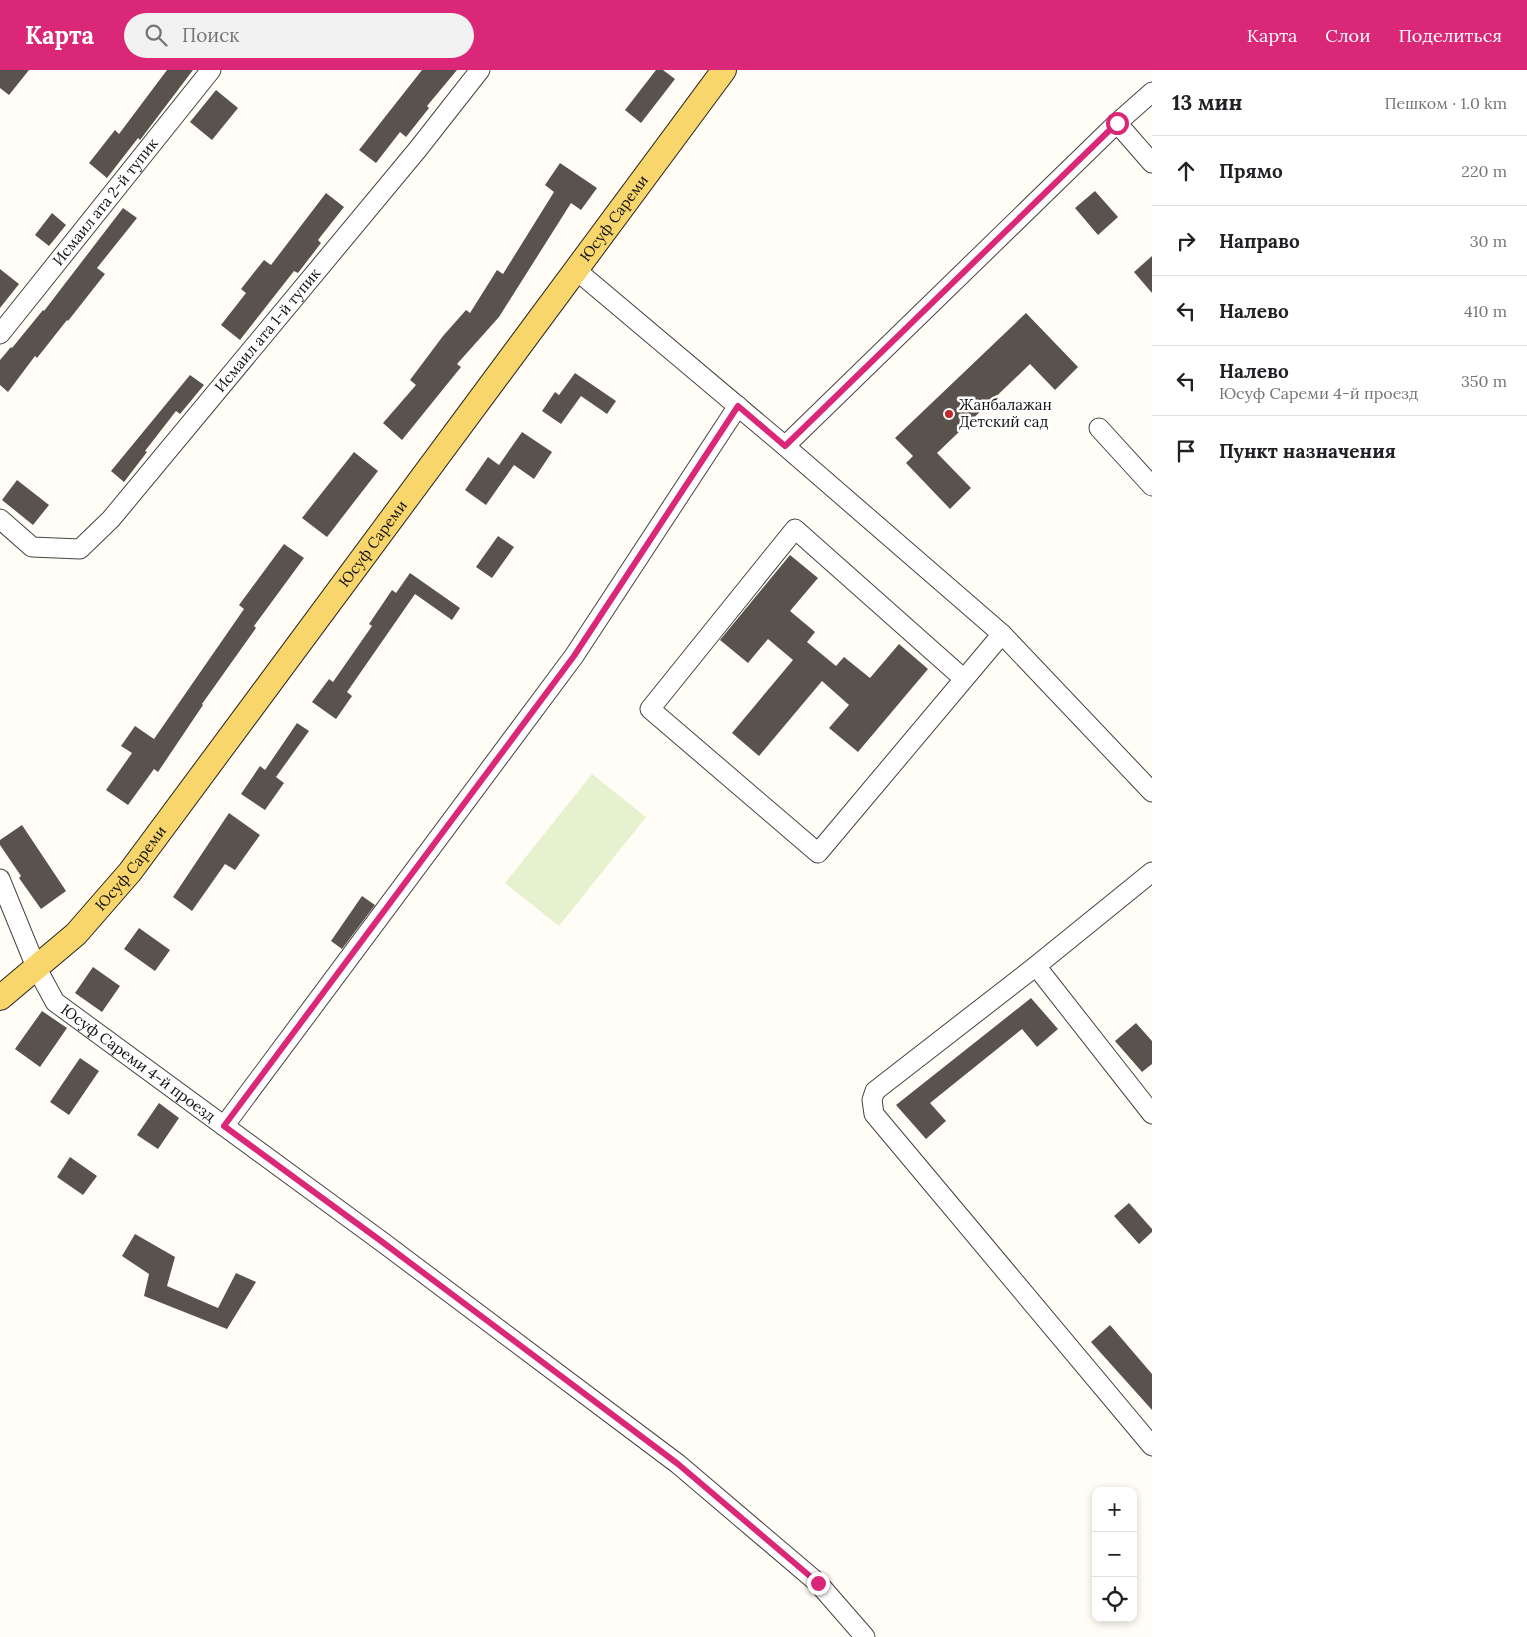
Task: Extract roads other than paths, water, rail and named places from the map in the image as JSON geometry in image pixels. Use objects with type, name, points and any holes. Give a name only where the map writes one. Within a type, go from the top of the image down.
[{"type":"main road","name":"Юсуф Сареми","points":[[0,998],[76,934],[130,872],[724,70]]},
{"type":"street","name":"Исмаил ата 2-й тупик","points":[[0,334],[211,70]]},
{"type":"street","name":"Исмаил ата 1-й тупик","points":[[0,519],[32,547],[80,549],[111,519],[418,149],[480,70]]},
{"type":"street","points":[[785,446],[1117,123],[1152,92]]},
{"type":"street","points":[[1117,123],[1152,163]]},
{"type":"street","points":[[576,270],[785,446],[1002,634],[1146,773],[1152,792]]},
{"type":"street","points":[[224,1126],[574,656],[738,406]]},
{"type":"street","points":[[1099,428],[1152,486]]},
{"type":"street","points":[[964,679],[795,529],[650,709],[818,853],[1002,634]]},
{"type":"street","points":[[1152,872],[1036,966],[875,1091],[872,1100],[874,1114],[1152,1446]]},
{"type":"street","name":"Юсуф Сареми 4-й проезд","points":[[0,880],[36,967],[55,1002],[381,1241],[678,1464],[818,1583],[865,1637]]},
{"type":"street","points":[[1036,966],[1152,1114]]},
{"type":"place","name":"Жанбалажан Детский сад","points":[[949,414]]}]
